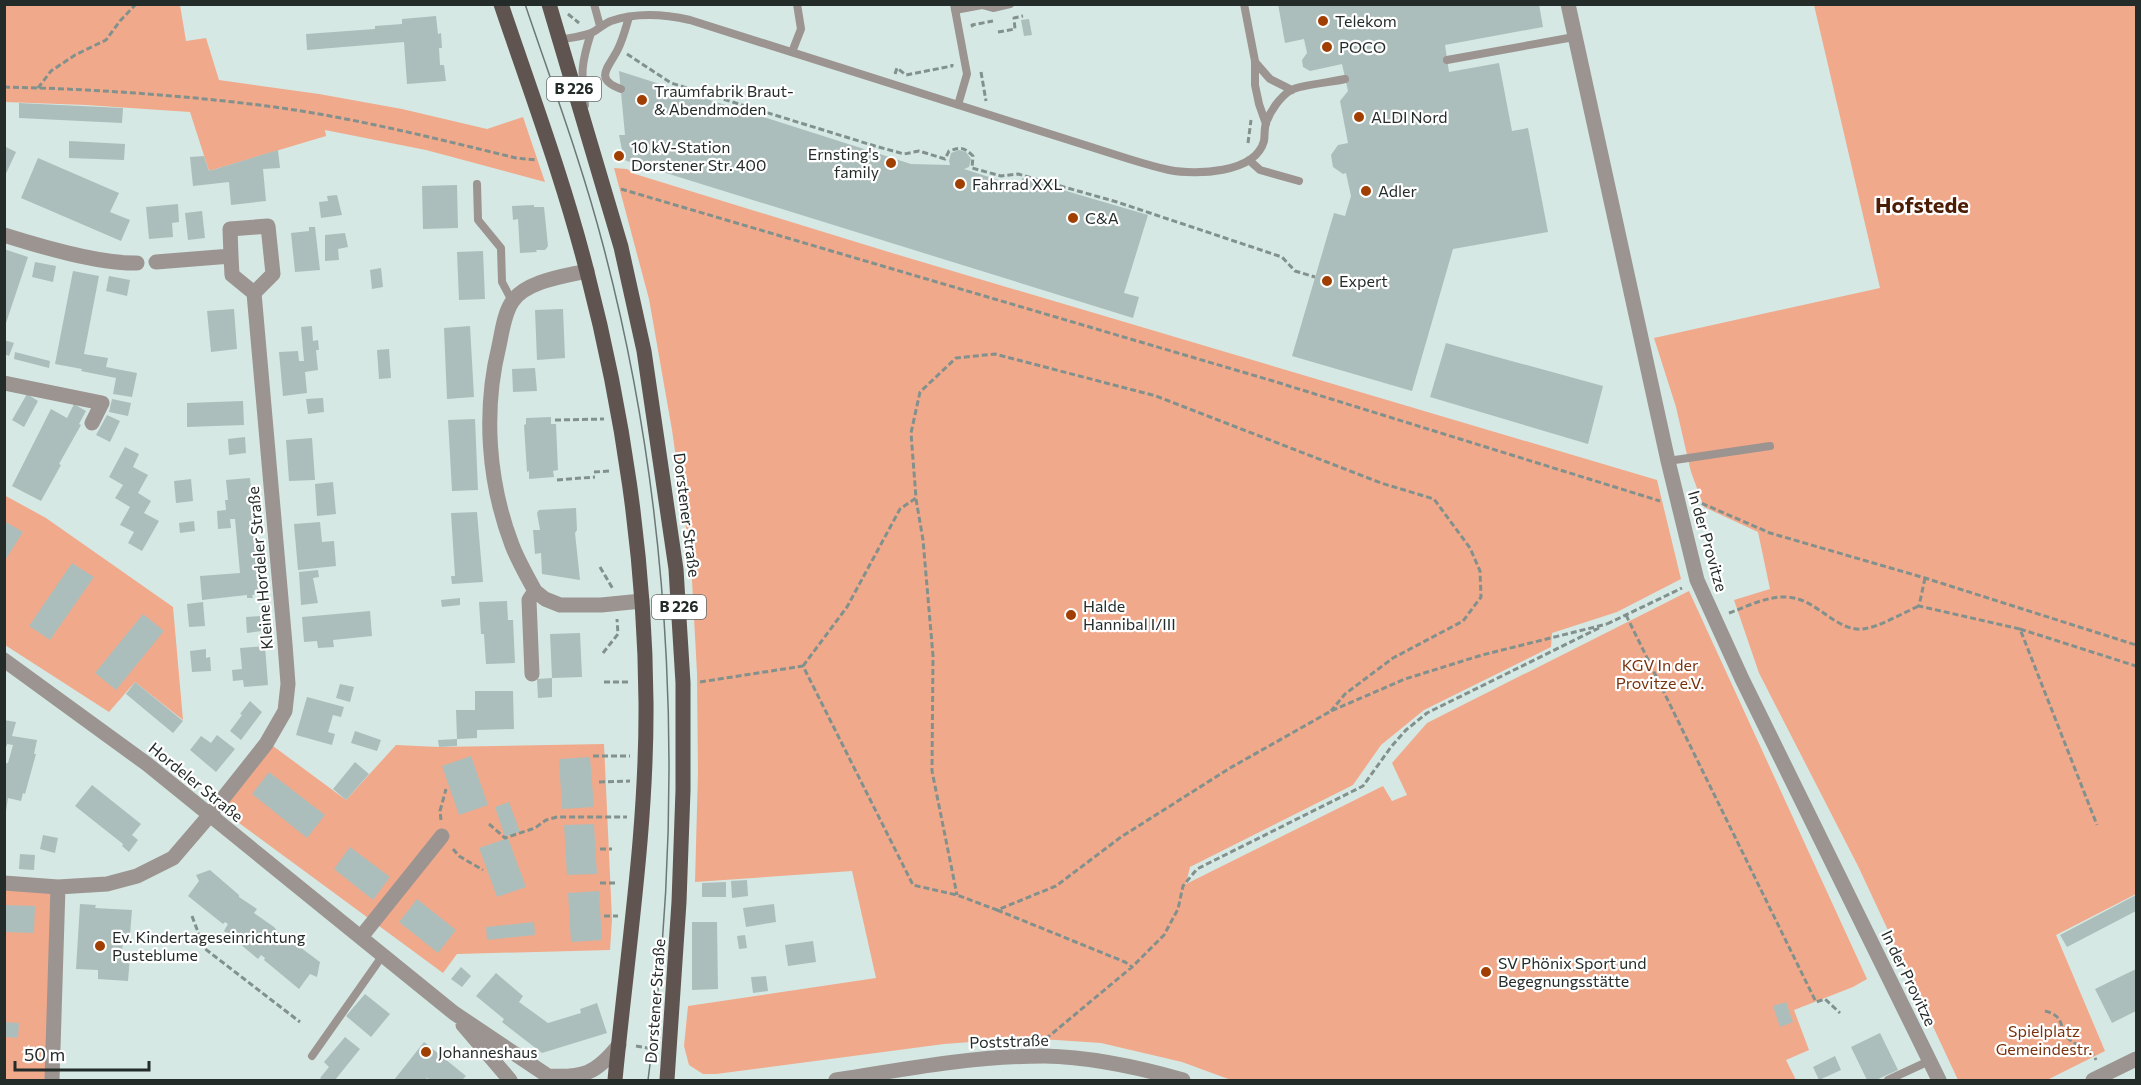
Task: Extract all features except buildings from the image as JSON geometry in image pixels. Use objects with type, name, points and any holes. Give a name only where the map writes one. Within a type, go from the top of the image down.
[{"type":"main road","name":"Dorstener Straße","points":[[501,4],[555,162],[587,271],[619,418],[642,601],[646,681],[645,780],[634,913],[615,1080]]},
{"type":"main road","name":"Dorstener Straße","points":[[549,4],[621,247],[644,351],[660,447],[676,569],[683,683],[683,790],[680,902],[667,1080]]},
{"type":"street","name":"In der Provitze","points":[[1568,4],[1678,506],[1697,580],[1713,619],[1939,1080]]},
{"type":"street","points":[[268,226],[273,274],[254,293],[232,275],[231,256],[230,229],[268,226]]},
{"type":"street","points":[[4,235],[36,245],[122,263],[137,263]]},
{"type":"street","points":[[156,262],[231,256]]},
{"type":"street","points":[[587,271],[543,281],[527,289],[512,301],[499,346],[492,387],[490,447],[499,500],[512,545],[535,591],[545,599],[560,605],[601,605],[642,601]]},
{"type":"street","name":"Kleine Hordeler Straße","points":[[4,883],[58,887],[107,884],[137,876],[173,858],[270,738],[285,711],[288,684],[254,293]]},
{"type":"street","points":[[4,383],[102,403],[92,423]]},
{"type":"street","points":[[532,674],[529,600],[535,591]]},
{"type":"street","name":"Hordeler Straße","points":[[4,660],[99,728],[454,1013],[550,1078],[587,1073],[604,1063],[619,1045]]},
{"type":"street","points":[[361,937],[442,836]]},
{"type":"street","points":[[52,1080],[58,887]]},
{"type":"street","name":"Hordeler Straße","points":[[454,1013],[504,1076],[510,1080]]},
{"type":"street","name":"Poststraße","points":[[836,1080],[932,1064],[1044,1056],[1143,1068],[1183,1080]]},
{"type":"street","points":[[2093,1080],[2136,1059]]},
{"type":"lane","points":[[594,4],[600,26]]},
{"type":"lane","points":[[792,52],[801,29],[797,4]]},
{"type":"lane","points":[[958,105],[967,74],[955,7],[982,5],[993,8],[1010,4]]},
{"type":"lane","points":[[1244,4],[1255,61],[1255,86],[1266,124]]},
{"type":"lane","points":[[558,40],[591,33],[611,21],[629,17],[649,14],[690,20],[1129,159],[1171,170],[1214,171],[1249,160],[1264,142],[1266,124],[1272,109],[1292,90],[1345,80]]},
{"type":"lane","points":[[621,89],[611,86],[605,79],[605,68],[619,49],[629,17]]},
{"type":"lane","points":[[589,139],[581,72],[582,60],[591,33]]},
{"type":"lane","points":[[1447,60],[1574,37]]},
{"type":"lane","points":[[1255,61],[1270,79],[1292,90]]},
{"type":"lane","points":[[1249,160],[1260,170],[1299,181]]},
{"type":"lane","points":[[477,184],[478,220],[501,248],[502,282],[512,301]]},
{"type":"lane","points":[[1668,461],[1770,446]]},
{"type":"lane","points":[[312,1056],[383,955]]},
{"type":"lane","points":[[1888,1080],[1929,1061]]},
{"type":"path","points":[[38,88],[51,71],[75,55],[106,40],[136,4]]},
{"type":"path","points":[[998,32],[1015,29],[1014,18],[1023,16]]},
{"type":"path","points":[[974,34],[972,25],[996,21]]},
{"type":"path","points":[[892,84],[897,68],[906,75],[952,66],[951,56]]},
{"type":"path","points":[[637,62],[671,82],[803,125],[904,154],[919,151],[945,159],[950,157]]},
{"type":"path","points":[[980,71],[985,100],[989,106]]},
{"type":"path","points":[[4,87],[130,93],[267,106],[322,115],[516,158],[555,162]]},
{"type":"path","points":[[945,159],[949,151],[959,147],[965,148],[973,156],[972,168],[1001,176],[1018,174],[1117,202],[1282,257],[1295,271],[1316,277]]},
{"type":"path","points":[[604,188],[627,189],[1262,378],[1678,506],[1701,503],[1770,532],[2136,645]]},
{"type":"path","points":[[957,896],[932,771],[933,656],[911,433],[920,392],[956,358],[995,354],[1156,396],[1381,483],[1434,499],[1470,548],[1480,571],[1481,597],[1463,621],[1393,658],[1345,694],[1331,711]]},
{"type":"path","points":[[555,420],[619,418]]},
{"type":"path","points":[[556,480],[595,477]]},
{"type":"path","points":[[683,683],[710,681],[803,666],[847,607],[900,509],[916,498]]},
{"type":"path","points":[[1918,606],[1925,578]]},
{"type":"path","points":[[1044,1056],[1048,1037],[1132,967],[1164,935],[1178,909],[1183,886],[1197,869],[1363,786],[1391,747],[1406,730],[1427,713],[1697,580]]},
{"type":"path","points":[[1713,619],[1768,599],[1788,597],[1807,601],[1850,628],[1864,629],[1918,606],[2020,629],[2136,666]]},
{"type":"path","points":[[1626,615],[1816,1002],[1825,999],[1840,1013]]},
{"type":"path","points":[[996,910],[1056,886],[1121,837],[1230,768],[1331,711],[1405,679],[1482,655],[1607,624]]},
{"type":"path","points":[[2020,629],[2097,825]]},
{"type":"path","points":[[803,666],[913,885],[957,896],[996,910],[1125,962],[1132,967]]},
{"type":"path","points":[[604,682],[646,681]]},
{"type":"path","points":[[593,756],[646,756]]},
{"type":"path","points":[[599,783],[645,780]]},
{"type":"path","points":[[446,789],[440,811],[442,836],[459,856],[483,870]]},
{"type":"path","points":[[489,824],[505,838],[536,828],[546,820],[557,817],[610,816]]},
{"type":"path","points":[[600,849],[612,849]]},
{"type":"path","points":[[600,883],[616,883]]},
{"type":"path","points":[[192,916],[204,948],[300,1022]]},
{"type":"path","points":[[604,916],[623,916]]},
{"type":"path","points":[[2044,1011],[2053,1013],[2060,1020],[2067,1038],[2086,1047],[2096,1060]]},
{"type":"path","points":[[636,1047],[661,1050]]},
{"type":"green space","points":[[4,5],[180,5],[186,41],[206,38],[219,80],[319,94],[402,109],[487,129],[523,117],[545,182],[426,150],[325,130],[326,136],[209,171],[190,112],[5,102]]},
{"type":"green space","name":"Spielplatz Gemeindestr.","points":[[1814,5],[2136,5],[2136,894],[2056,935],[2105,1051],[2047,1080],[1958,1080],[1858,866],[1759,673],[1734,600],[1770,589],[1758,532],[1704,507],[1691,472],[1676,407],[1654,338],[1880,288]]},
{"type":"green space","name":"KGV In der Provitze e.V.","points":[[614,168],[627,169],[635,174],[892,253],[1657,480],[1681,579],[1617,612],[1552,633],[1551,647],[1424,710],[1381,745],[1353,785],[1190,867],[1186,884],[1383,786],[1392,801],[1407,795],[1392,763],[1427,723],[1689,591],[1867,979],[1853,987],[1794,1010],[1809,1050],[1786,1060],[1796,1080],[1231,1080],[1182,1062],[1101,1043],[1026,1038],[944,1044],[716,1074],[703,1074],[689,1065],[684,1046],[688,1006],[876,978],[852,871],[695,882],[698,772],[697,673],[691,562],[672,430],[649,299]]},
{"type":"green space","points":[[4,495],[46,518],[173,607],[183,720],[135,682],[109,712],[5,645]]},
{"type":"green space","points":[[604,744],[612,919],[610,950],[457,954],[443,973],[220,809],[273,746],[346,800],[396,745],[439,747]]},
{"type":"green space","points":[[4,883],[58,887],[52,1080],[5,1080]]},
{"type":"tram line","points":[[525,4],[576,154],[603,245],[627,348],[646,451],[659,555],[666,660],[669,765],[667,870],[660,975],[648,1080]]},
{"type":"place","name":"Telekom","points":[[1323,21]]},
{"type":"place","name":"POCO","points":[[1327,47]]},
{"type":"place","name":"Traumfabrik Braut- & Abendmoden","points":[[642,100]]},
{"type":"place","name":"ALDI Nord","points":[[1359,117]]},
{"type":"place","name":"10 kV-Station Dorstener Str. 400","points":[[619,156]]},
{"type":"place","name":"Ernsting's family","points":[[891,163]]},
{"type":"place","name":"Fahrrad XXL","points":[[960,184]]},
{"type":"place","name":"Adler","points":[[1366,191]]},
{"type":"place","name":"C&A","points":[[1073,218]]},
{"type":"place","name":"Expert","points":[[1327,281]]},
{"type":"place","name":"Halde Hannibal I/III","points":[[1071,615]]},
{"type":"place","name":"Ev. Kindertageseinrichtung Pusteblume","points":[[100,946]]},
{"type":"place","name":"SV Phönix Sport und Begegnungsstätte","points":[[1486,972]]},
{"type":"place","name":"Johanneshaus","points":[[426,1052]]},
{"type":"district","name":"Hofstede","points":[[1922,205]]}]
